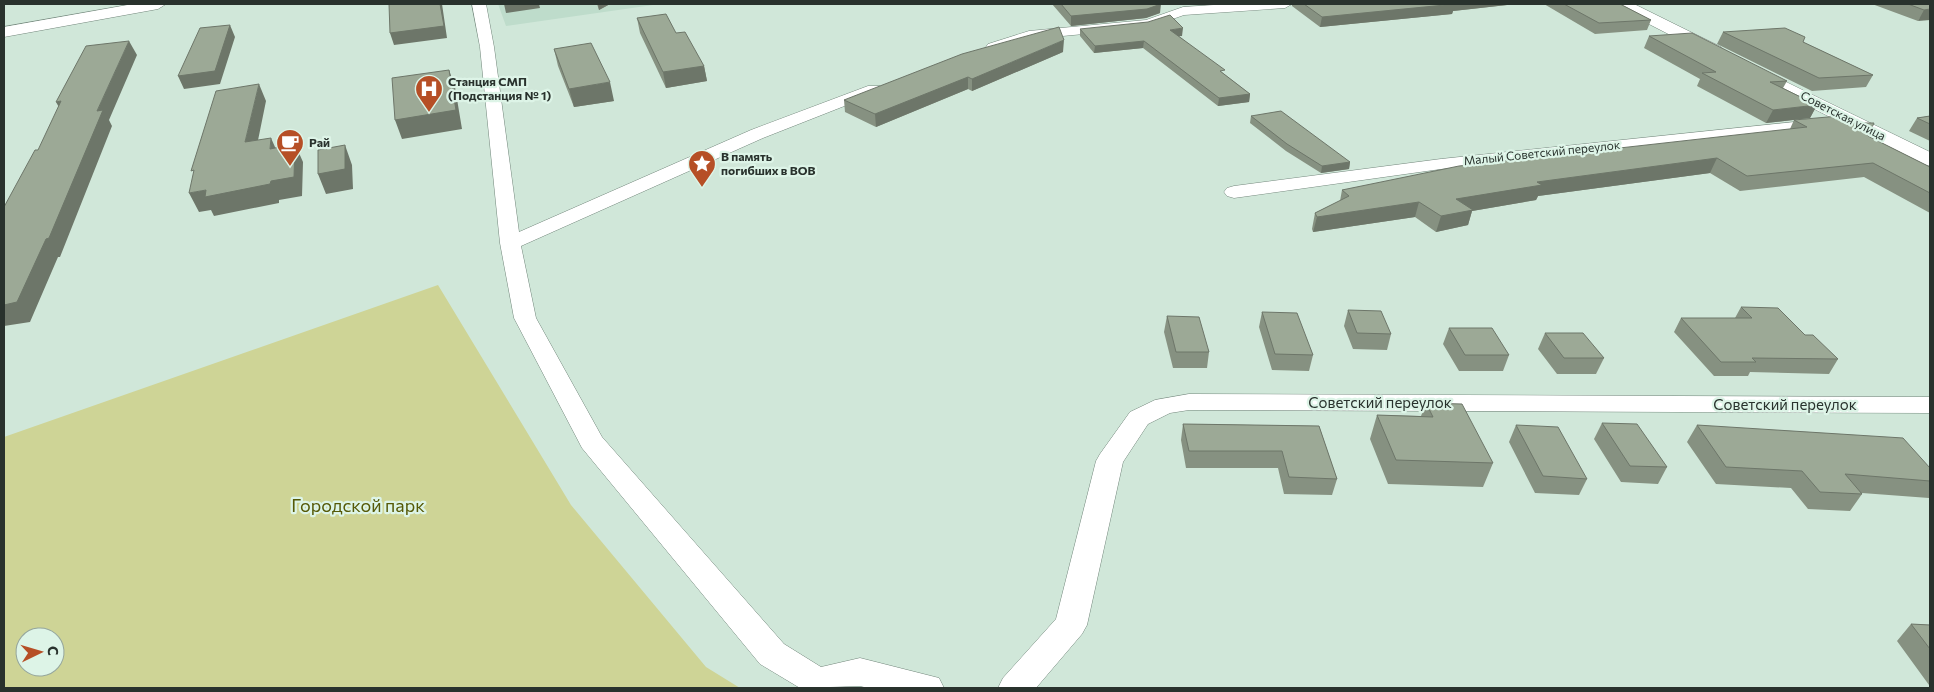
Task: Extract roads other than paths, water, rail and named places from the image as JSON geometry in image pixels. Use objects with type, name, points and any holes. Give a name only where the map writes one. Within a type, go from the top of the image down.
[{"type":"main road","points":[[4,32],[129,7],[158,4]]},
{"type":"main road","name":"Советская улица","points":[[1622,4],[1930,160]]},
{"type":"street","points":[[479,4],[487,47],[510,243],[525,318],[591,442],[772,654],[818,682],[860,672],[927,688]]},
{"type":"street","points":[[982,50],[1029,35],[1146,24],[1183,11],[1285,4]]},
{"type":"street","points":[[510,243],[757,134],[891,83]]},
{"type":"street","name":"Малый Советский переулок","points":[[1234,192],[1441,164],[1851,121]]},
{"type":"street","name":"Советский переулок","points":[[1014,688],[1071,626],[1110,461],[1139,418],[1164,406],[1189,402],[1930,405]]},
{"type":"place","name":"Станция СМП (Подстанция № 1)","points":[[429,113]]},
{"type":"place","name":"Рай","points":[[290,167]]},
{"type":"place","name":"В память погибших в ВОВ","points":[[702,188]]},
{"type":"park label","name":"Городской парк","points":[[358,506]]}]
